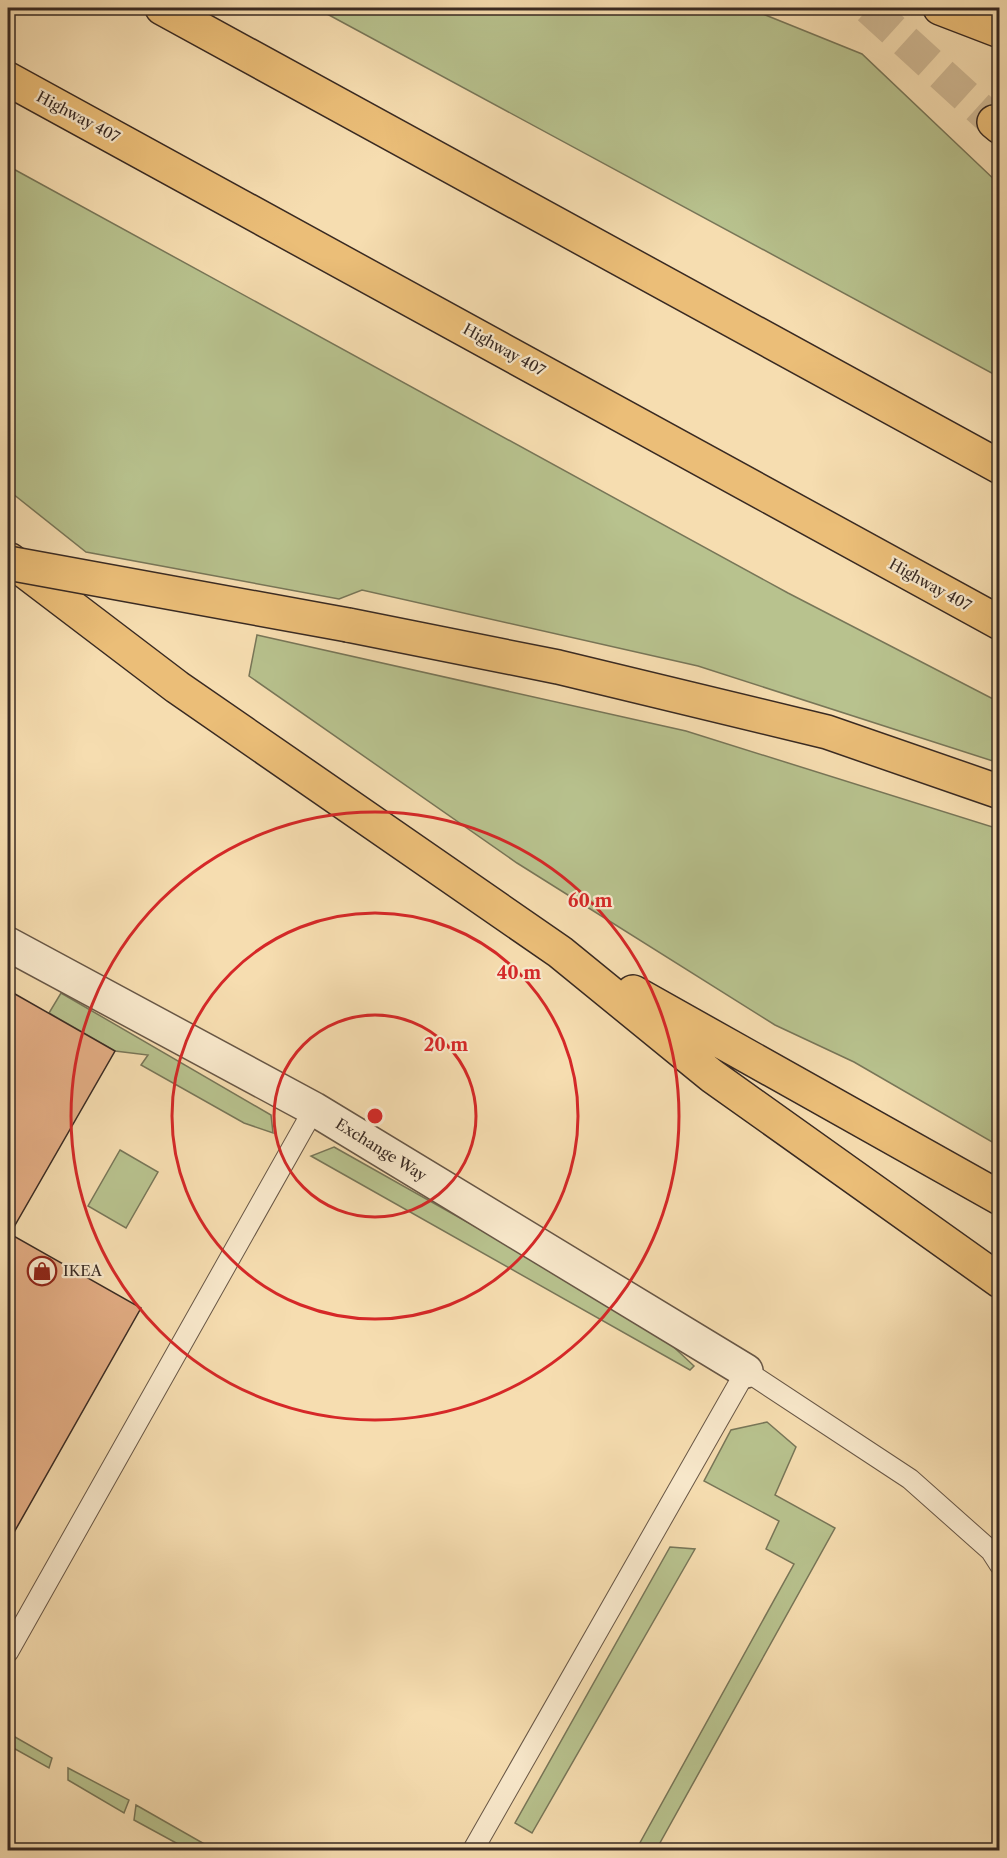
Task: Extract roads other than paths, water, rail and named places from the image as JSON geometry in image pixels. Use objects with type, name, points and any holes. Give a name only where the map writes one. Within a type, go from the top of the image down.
[{"type":"highway","points":[[162,8],[999,467]]},
{"type":"highway","points":[[940,8],[999,31]]},
{"type":"highway","name":"Highway 407","points":[[8,79],[999,623]]},
{"type":"highway","points":[[8,558],[177,687],[560,952],[712,1076],[999,1281]]},
{"type":"highway","points":[[8,563],[348,625],[558,667],[827,732],[999,792]]},
{"type":"highway","points":[[560,952],[999,1198]]},
{"type":"street","name":"Exchange Way","points":[[8,944],[314,1109],[746,1371]]},
{"type":"lane","points":[[8,1652],[314,1109]]},
{"type":"lane","points":[[473,1851],[746,1371],[910,1479],[991,1551],[999,1565]]},
{"type":"tunnel","points":[[869,8],[994,122]]},
{"type":"place","name":"IKEA","points":[[42,1271]]}]
